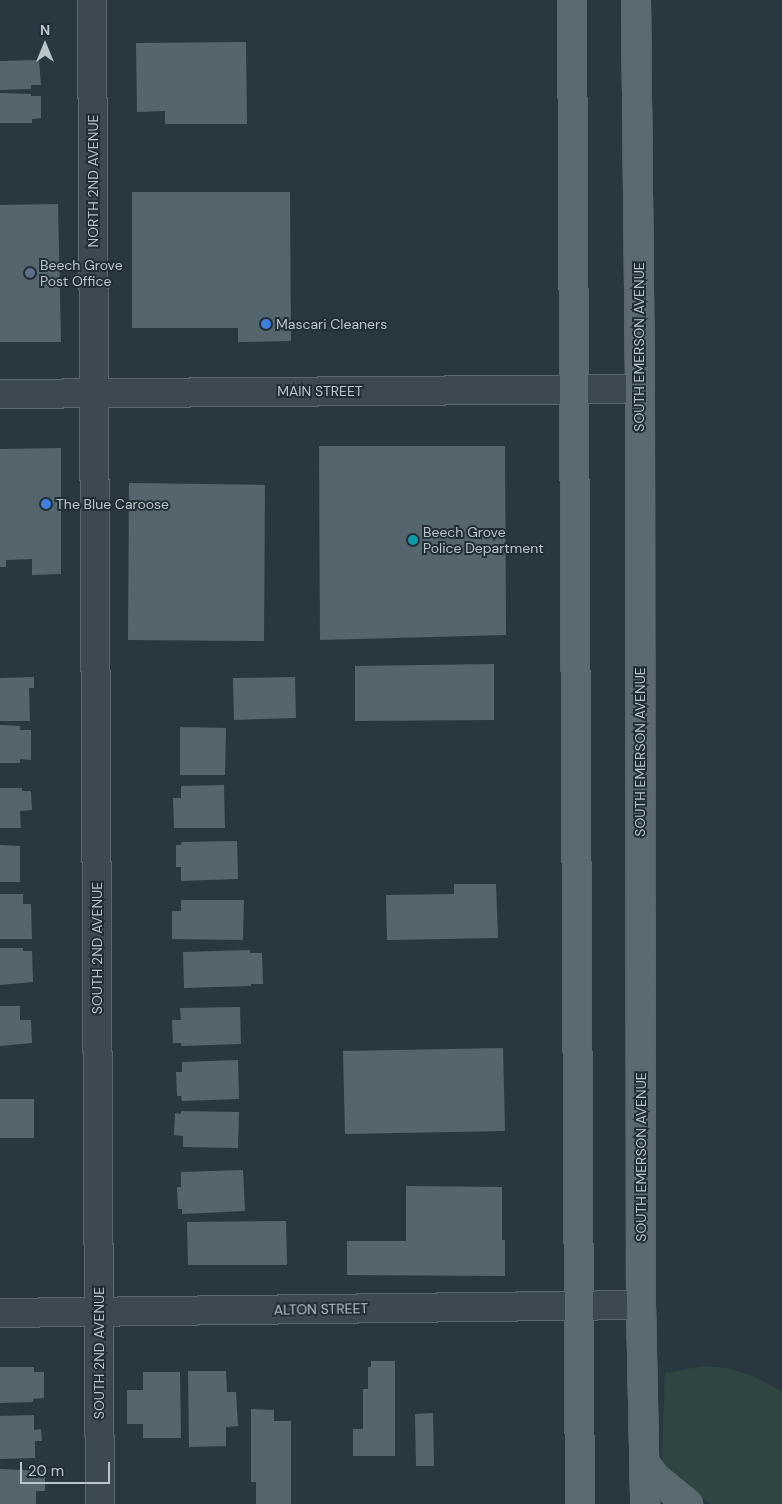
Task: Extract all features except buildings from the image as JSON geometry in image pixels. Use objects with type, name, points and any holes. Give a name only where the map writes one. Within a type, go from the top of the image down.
[{"type":"main road","points":[[572,0],[580,1504]]},
{"type":"main road","name":"SOUTH EMERSON AVENUE","points":[[636,0],[640,389],[641,1305],[645,1504]]},
{"type":"main road","points":[[644,1462],[655,1476],[688,1504]]},
{"type":"street","name":"NORTH 2ND AVENUE","points":[[92,0],[94,393]]},
{"type":"street","name":"MAIN STREET","points":[[0,394],[574,388],[640,389]]},
{"type":"street","name":"SOUTH 2ND AVENUE","points":[[94,393],[100,1504]]},
{"type":"street","name":"ALTON STREET","points":[[0,1312],[641,1305]]},
{"type":"green space","points":[[703,1366],[727,1368],[753,1376],[782,1393],[782,1504],[710,1504],[666,1468],[662,1460],[665,1373]]},
{"type":"place","name":"Beech Grove Post Office","points":[[30,273]]},
{"type":"place","name":"Mascari Cleaners","points":[[266,324]]},
{"type":"place","name":"The Blue Caroose","points":[[46,504]]},
{"type":"place","name":"Beech Grove Police Department","points":[[413,540]]}]
